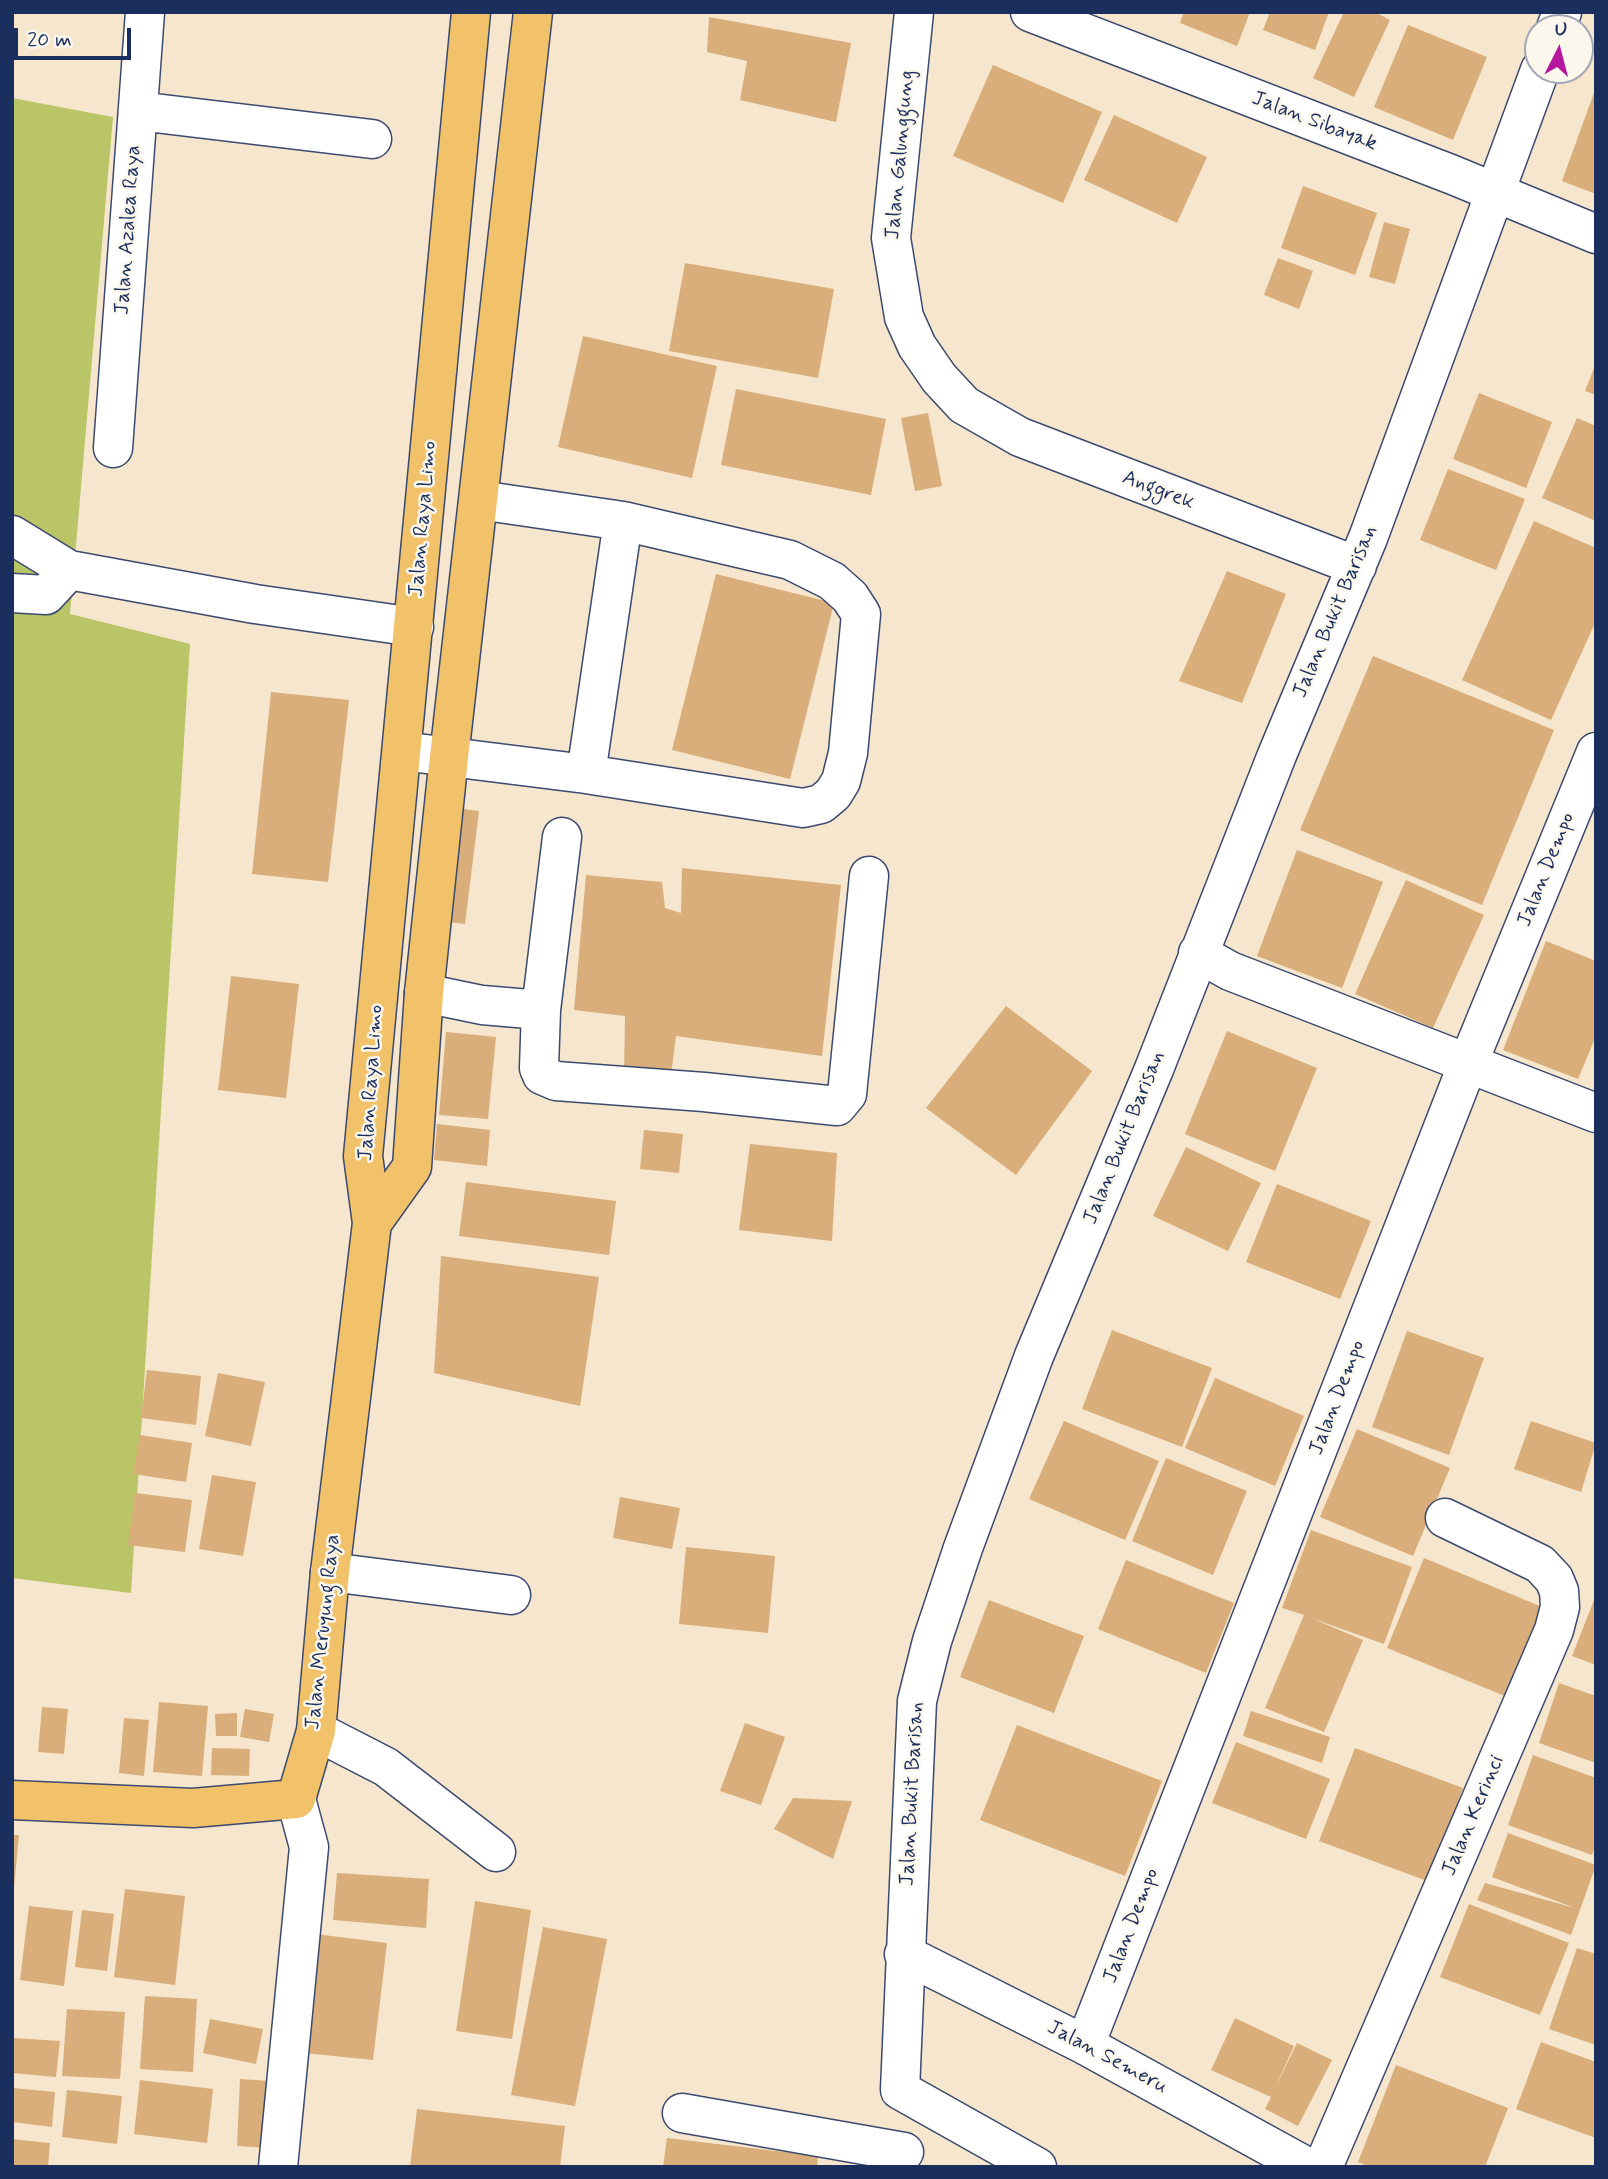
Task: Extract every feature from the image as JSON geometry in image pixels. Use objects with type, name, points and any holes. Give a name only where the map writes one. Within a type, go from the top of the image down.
[{"type":"main road","name":"Jalan Raya Limo","points":[[372,1223],[363,1156],[471,12]]},
{"type":"main road","name":"Jalan Raya Limo","points":[[372,1223],[412,1167],[425,993],[449,757],[533,12]]},
{"type":"main road","points":[[425,510],[478,507]]},
{"type":"main road","name":"Jalan Meruyung Raya","points":[[296,1799],[316,1731],[330,1572],[372,1223]]},
{"type":"main road","points":[[12,1800],[193,1808],[296,1799]]},
{"type":"street","name":"Jalan Azalea Raya","points":[[113,448],[145,12]]},
{"type":"street","name":"Jalan Galunggung","points":[[914,12],[891,238],[896,278],[905,317],[917,346],[939,378],[964,405]]},
{"type":"street","name":"Jalan Sibayak","points":[[1030,12],[1596,234]]},
{"type":"street","name":"Jalan Bukit Barisan","points":[[907,2159],[900,2090],[916,1701],[932,1641],[1034,1356],[1154,1069],[1198,953],[1357,566],[1535,84]]},
{"type":"street","points":[[138,111],[372,139]]},
{"type":"street","name":"Anggrek","points":[[964,405],[1020,437],[1357,566]]},
{"type":"street","points":[[402,751],[586,774],[803,807],[821,804],[834,794],[848,753],[861,614],[850,597],[832,581],[790,560],[623,521],[478,507]]},
{"type":"street","points":[[586,774],[623,521]]},
{"type":"street","points":[[12,535],[68,570],[255,604],[414,627]]},
{"type":"street","points":[[12,593],[46,595],[68,570]]},
{"type":"street","name":"Jalan Dempo","points":[[1086,2045],[1469,1061],[1596,752]]},
{"type":"street","points":[[562,837],[541,1010],[539,1068],[548,1079],[837,1106],[847,1094],[869,876]]},
{"type":"street","points":[[1198,953],[1230,971],[1469,1061],[1596,1113]]},
{"type":"street","points":[[425,993],[482,1005],[541,1010]]},
{"type":"street","name":"Jalan Kerinci","points":[[1323,2167],[1554,1630],[1560,1607],[1559,1591],[1554,1579],[1541,1564],[1445,1518]]},
{"type":"street","points":[[330,1572],[511,1595]]},
{"type":"street","points":[[316,1731],[386,1767],[496,1852]]},
{"type":"street","points":[[278,2167],[309,1847],[296,1799]]},
{"type":"street","name":"Jalan Semeru","points":[[904,1954],[1086,2045],[1307,2167]]},
{"type":"street","points":[[900,2090],[1037,2167]]},
{"type":"street","points":[[682,2113],[907,2159]]},
{"type":"green space","points":[[12,98],[113,117],[70,614],[190,644],[131,1593],[12,1578]]},
{"type":"building","points":[[1184,12],[1250,12],[1237,46],[1180,23]]},
{"type":"building","points":[[1270,12],[1329,12],[1315,50],[1263,30]]},
{"type":"building","points":[[1344,12],[1375,12],[1390,20],[1354,97],[1313,78]]},
{"type":"building","points":[[709,17],[851,43],[836,122],[740,100],[747,61],[707,52]]},
{"type":"building","points":[[1408,25],[1487,57],[1453,140],[1374,107]]},
{"type":"building","points":[[993,65],[1102,112],[1063,203],[953,156]]},
{"type":"building","points":[[1596,90],[1596,194],[1562,181]]},
{"type":"building","points":[[1114,115],[1207,157],[1177,223],[1084,180]]},
{"type":"building","points":[[1303,186],[1377,213],[1355,275],[1281,248]]},
{"type":"building","points":[[1384,222],[1410,229],[1395,284],[1369,277]]},
{"type":"building","points":[[1278,258],[1313,271],[1299,309],[1264,295]]},
{"type":"building","points":[[685,263],[834,289],[818,378],[669,351]]},
{"type":"building","points":[[583,336],[717,366],[692,478],[558,447]]},
{"type":"building","points":[[1596,363],[1596,395],[1585,391]]},
{"type":"building","points":[[736,389],[886,419],[871,495],[721,465]]},
{"type":"building","points":[[1479,393],[1552,422],[1526,488],[1453,459]]},
{"type":"building","points":[[928,413],[942,486],[915,491],[901,418]]},
{"type":"building","points":[[1577,418],[1596,426],[1596,521],[1542,498]]},
{"type":"building","points":[[1448,469],[1525,499],[1496,570],[1420,540]]},
{"type":"building","points":[[1534,521],[1596,548],[1596,621],[1551,720],[1462,680]]},
{"type":"building","points":[[1227,571],[1286,594],[1242,703],[1179,681]]},
{"type":"building","points":[[716,574],[834,603],[790,779],[672,750]]},
{"type":"building","points":[[1373,656],[1554,730],[1482,905],[1300,830]]},
{"type":"building","points":[[271,692],[349,700],[328,882],[252,874]]},
{"type":"building","points":[[447,807],[479,811],[465,924],[433,920]]},
{"type":"building","points":[[1297,850],[1383,882],[1342,988],[1257,956]]},
{"type":"building","points":[[682,868],[841,885],[822,1056],[676,1036],[670,1083],[624,1076],[625,1016],[574,1010],[586,875],[662,882],[665,908],[681,913]]},
{"type":"building","points":[[1406,880],[1484,915],[1433,1028],[1355,994]]},
{"type":"building","points":[[1546,941],[1596,961],[1596,1036],[1578,1079],[1503,1050]]},
{"type":"building","points":[[231,976],[299,984],[286,1098],[218,1090]]},
{"type":"building","points":[[1006,1006],[1092,1071],[1016,1175],[926,1108]]},
{"type":"building","points":[[1227,1031],[1317,1068],[1275,1171],[1185,1134]]},
{"type":"building","points":[[446,1032],[496,1037],[488,1119],[439,1115]]},
{"type":"building","points":[[437,1124],[490,1130],[487,1166],[434,1160]]},
{"type":"building","points":[[644,1130],[683,1134],[679,1173],[640,1169]]},
{"type":"building","points":[[750,1144],[837,1153],[832,1241],[739,1230]]},
{"type":"building","points":[[1186,1147],[1261,1183],[1228,1251],[1153,1216]]},
{"type":"building","points":[[466,1182],[616,1201],[609,1255],[459,1236]]},
{"type":"building","points":[[1277,1184],[1371,1221],[1340,1299],[1246,1262]]},
{"type":"building","points":[[441,1256],[599,1277],[580,1406],[434,1373]]},
{"type":"building","points":[[1112,1330],[1212,1368],[1182,1447],[1082,1409]]},
{"type":"building","points":[[1407,1331],[1484,1358],[1449,1455],[1372,1427]]},
{"type":"building","points":[[147,1370],[201,1376],[196,1425],[141,1418]]},
{"type":"building","points":[[218,1373],[265,1382],[251,1446],[205,1436]]},
{"type":"building","points":[[1215,1378],[1304,1416],[1275,1486],[1185,1448]]},
{"type":"building","points":[[1064,1421],[1159,1461],[1125,1540],[1029,1499]]},
{"type":"building","points":[[1531,1421],[1596,1443],[1581,1492],[1514,1469]]},
{"type":"building","points":[[1357,1429],[1450,1468],[1413,1556],[1320,1517]]},
{"type":"building","points":[[140,1435],[192,1443],[186,1482],[133,1474]]},
{"type":"building","points":[[1166,1458],[1247,1491],[1213,1575],[1132,1541]]},
{"type":"building","points":[[212,1475],[256,1482],[243,1556],[199,1549]]},
{"type":"building","points":[[135,1493],[192,1500],[185,1552],[128,1545]]},
{"type":"building","points":[[620,1497],[680,1508],[672,1549],[613,1538]]},
{"type":"building","points":[[1311,1530],[1412,1567],[1384,1644],[1311,1618],[1363,1640],[1324,1732],[1265,1708],[1304,1615],[1282,1608]]},
{"type":"building","points":[[686,1547],[775,1556],[768,1633],[679,1624]]},
{"type":"building","points":[[1424,1558],[1547,1609],[1510,1698],[1387,1648]]},
{"type":"building","points":[[1126,1560],[1234,1603],[1206,1673],[1098,1629]]},
{"type":"building","points":[[1596,1595],[1596,1665],[1572,1656]]},
{"type":"building","points":[[989,1600],[1084,1636],[1054,1713],[960,1677]]},
{"type":"building","points":[[1559,1683],[1596,1696],[1596,1763],[1539,1743]]},
{"type":"building","points":[[159,1702],[208,1706],[202,1776],[153,1772]]},
{"type":"building","points":[[42,1707],[68,1709],[64,1754],[38,1752]]},
{"type":"building","points":[[245,1709],[274,1714],[269,1742],[240,1737]]},
{"type":"building","points":[[1251,1711],[1330,1737],[1322,1763],[1243,1736]]},
{"type":"building","points":[[237,1713],[237,1736],[216,1736],[215,1714]]},
{"type":"building","points":[[124,1718],[149,1720],[144,1776],[119,1773]]},
{"type":"building","points":[[745,1723],[785,1737],[761,1805],[720,1791]]},
{"type":"building","points":[[1017,1725],[1162,1781],[1125,1876],[980,1820]]},
{"type":"building","points":[[1236,1742],[1330,1779],[1306,1839],[1212,1803]]},
{"type":"building","points":[[212,1748],[250,1749],[249,1776],[211,1775]]},
{"type":"building","points":[[1355,1748],[1463,1788],[1427,1881],[1319,1841]]},
{"type":"building","points":[[1533,1755],[1596,1778],[1596,1844],[1592,1855],[1508,1825]]},
{"type":"building","points":[[793,1798],[852,1801],[833,1859],[774,1829]]},
{"type":"building","points":[[1508,1833],[1596,1865],[1571,1935],[1477,1900],[1485,1883],[1575,1908],[1492,1877]]},
{"type":"building","points":[[12,1835],[19,1835],[14,1888],[12,1888]]},
{"type":"building","points":[[337,1873],[429,1879],[426,1928],[333,1920]]},
{"type":"building","points":[[125,1889],[185,1896],[175,1985],[114,1977]]},
{"type":"building","points":[[475,1901],[531,1910],[512,2039],[456,2031]]},
{"type":"building","points":[[1469,1904],[1569,1943],[1540,2015],[1440,1977]]},
{"type":"building","points":[[29,1906],[73,1911],[64,1986],[20,1980]]},
{"type":"building","points":[[82,1910],[114,1914],[107,1971],[75,1967]]},
{"type":"building","points":[[543,1927],[607,1939],[575,2106],[511,2095]]},
{"type":"building","points":[[308,1933],[387,1943],[373,2060],[294,2052]]},
{"type":"building","points":[[1577,1948],[1596,1954],[1596,2045],[1549,2029]]},
{"type":"building","points":[[145,1996],[197,1999],[193,2072],[140,2069]]},
{"type":"building","points":[[67,2009],[125,2012],[120,2079],[62,2076]]},
{"type":"building","points":[[1235,2018],[1294,2046],[1274,2090],[1297,2043],[1332,2060],[1298,2126],[1265,2109],[1271,2097],[1211,2070]]},
{"type":"building","points":[[210,2019],[263,2029],[256,2064],[203,2053]]},
{"type":"building","points":[[14,2038],[60,2041],[56,2077],[12,2073]]},
{"type":"building","points":[[1541,2042],[1596,2062],[1596,2138],[1516,2109]]},
{"type":"building","points":[[1396,2065],[1508,2108],[1485,2167],[1370,2167],[1358,2162]]},
{"type":"building","points":[[240,2079],[269,2081],[265,2148],[237,2146]]},
{"type":"building","points":[[140,2080],[213,2089],[207,2143],[134,2134]]},
{"type":"building","points":[[13,2088],[55,2092],[52,2127],[12,2122]]},
{"type":"building","points":[[67,2090],[122,2096],[117,2144],[62,2137]]},
{"type":"building","points":[[417,2109],[565,2126],[560,2167],[410,2167]]},
{"type":"building","points":[[667,2138],[818,2156],[817,2167],[663,2167]]},
{"type":"building","points":[[12,2139],[50,2143],[48,2167],[12,2167]]}]
